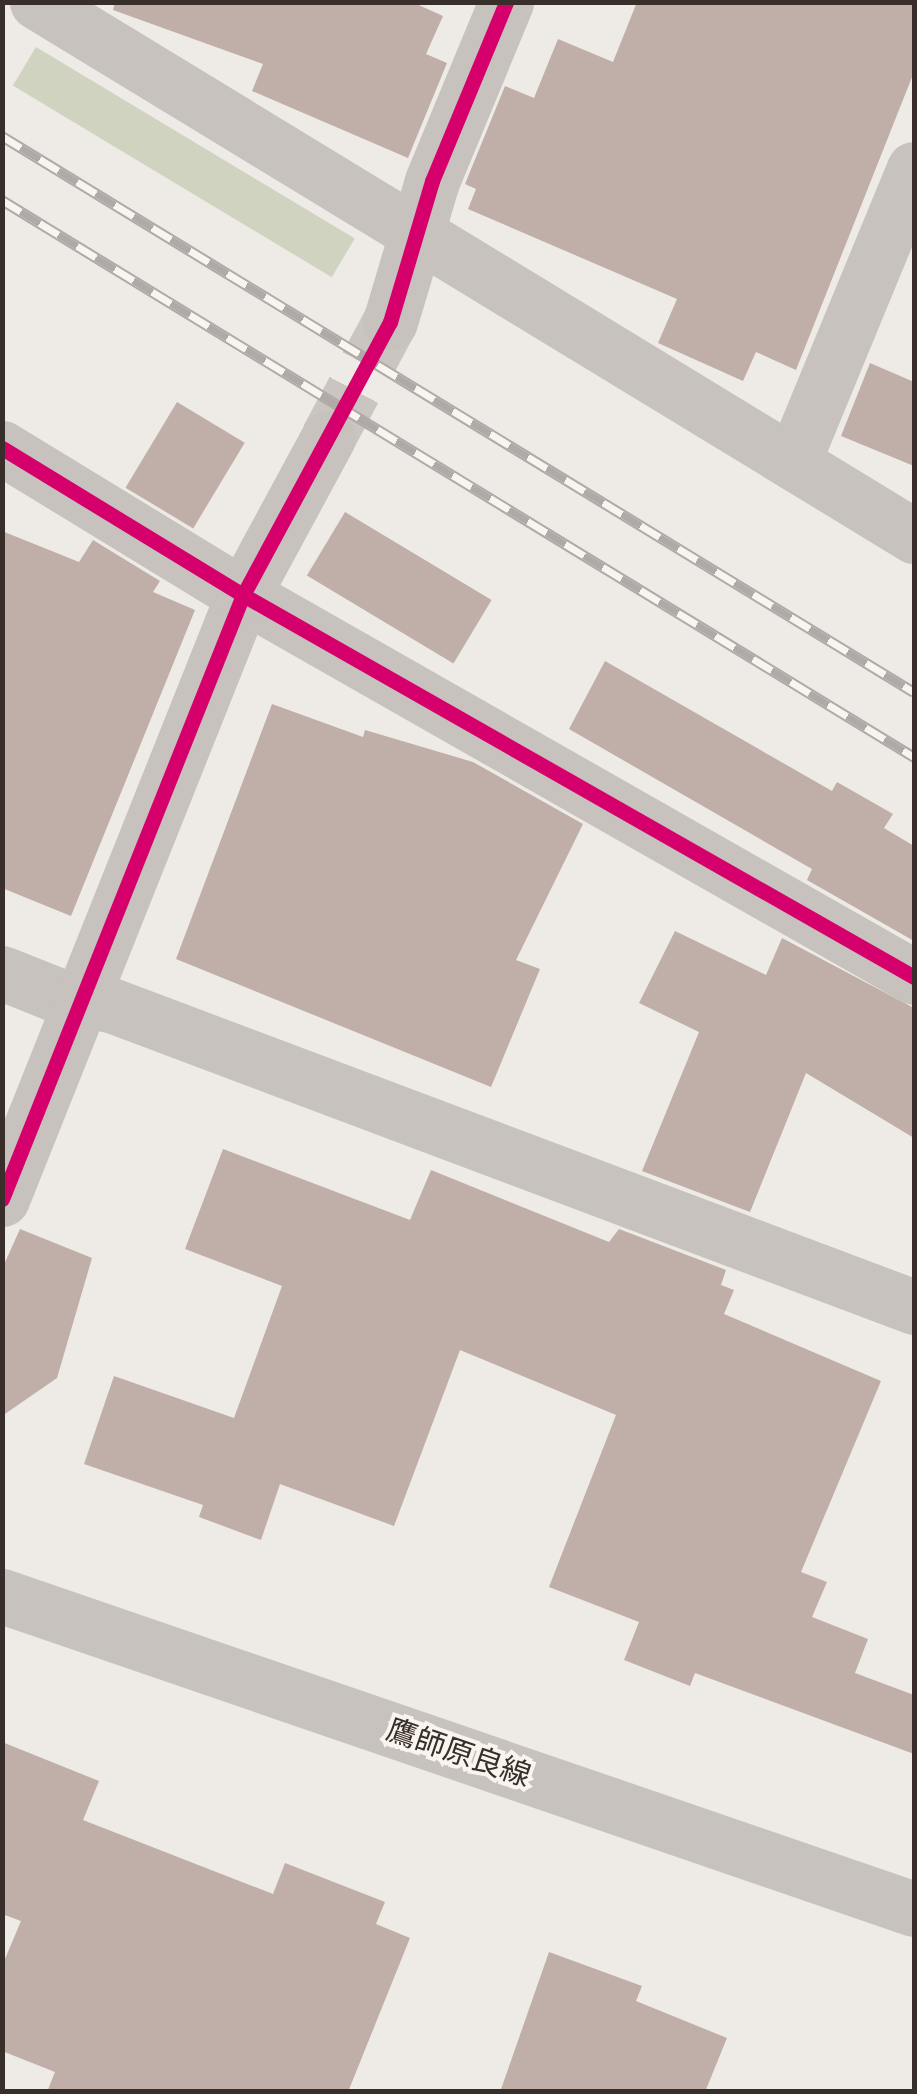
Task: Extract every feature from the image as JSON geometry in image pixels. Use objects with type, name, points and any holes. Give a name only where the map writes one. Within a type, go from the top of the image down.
[{"type":"street","points":[[37,2],[914,536]]},
{"type":"street","points":[[390,322],[432,181],[506,2]]},
{"type":"street","points":[[793,462],[914,169]]},
{"type":"street","points":[[2,1199],[85,1000],[243,594],[328,438]]},
{"type":"street","points":[[2,448],[243,594],[914,977]]},
{"type":"street","points":[[2,973],[85,1000],[914,1307]]},
{"type":"street","name":"鷹師原良線","points":[[2,1596],[914,1909]]},
{"type":"green space","points":[[36,47],[355,239],[332,277],[13,86]]},
{"type":"building","points":[[115,2],[412,2],[443,16],[426,54],[447,63],[408,158],[252,91],[263,64],[113,10]]},
{"type":"building","points":[[637,2],[914,2],[914,72],[796,370],[756,352],[743,381],[658,343],[677,299],[468,209],[476,189],[465,184],[505,86],[534,98],[558,39],[613,62]]},
{"type":"building","points":[[870,363],[914,382],[914,466],[841,436]]},
{"type":"building","points":[[177,402],[245,443],[193,528],[125,488]]},
{"type":"building","points":[[345,512],[492,600],[453,664],[307,575]]},
{"type":"building","points":[[2,531],[79,562],[93,540],[160,581],[153,592],[195,610],[71,916],[2,888]]},
{"type":"building","points":[[605,661],[832,791],[837,782],[893,814],[884,828],[914,846],[914,941],[807,880],[812,869],[569,729]]},
{"type":"building","points":[[272,704],[363,737],[365,730],[473,762],[583,824],[516,960],[540,969],[491,1087],[176,959]]},
{"type":"building","points":[[675,931],[766,975],[782,938],[914,1008],[914,1138],[806,1073],[750,1212],[642,1171],[699,1032],[639,1003]]},
{"type":"building","points":[[223,1149],[410,1220],[431,1170],[609,1242],[619,1229],[726,1270],[721,1285],[734,1290],[724,1314],[881,1381],[801,1572],[827,1582],[812,1617],[868,1639],[855,1673],[914,1695],[914,1754],[695,1673],[690,1686],[624,1660],[639,1622],[549,1587],[616,1415],[460,1350],[394,1526],[280,1484],[261,1540],[199,1517],[203,1505],[84,1464],[114,1376],[234,1418],[282,1286],[185,1249]]},
{"type":"building","points":[[20,1229],[92,1258],[57,1378],[2,1416],[2,1269]]},
{"type":"building","points":[[2,1742],[99,1781],[83,1820],[273,1894],[285,1863],[385,1902],[376,1924],[410,1938],[348,2092],[47,2092],[55,2072],[2,2051],[2,1966],[21,1921],[2,1914]]},
{"type":"building","points":[[549,1952],[642,1986],[636,2001],[727,2038],[705,2092],[500,2092]]},
{"type":"tunnel","points":[[328,438],[390,322]]},
{"type":"railway","points":[[2,136],[914,692]]},
{"type":"railway","points":[[2,200],[914,757]]},
{"type":"cycle path","points":[[2,1199],[243,595],[390,322],[432,181],[506,2]]},
{"type":"cycle path","points":[[2,448],[243,595],[914,977]]}]
